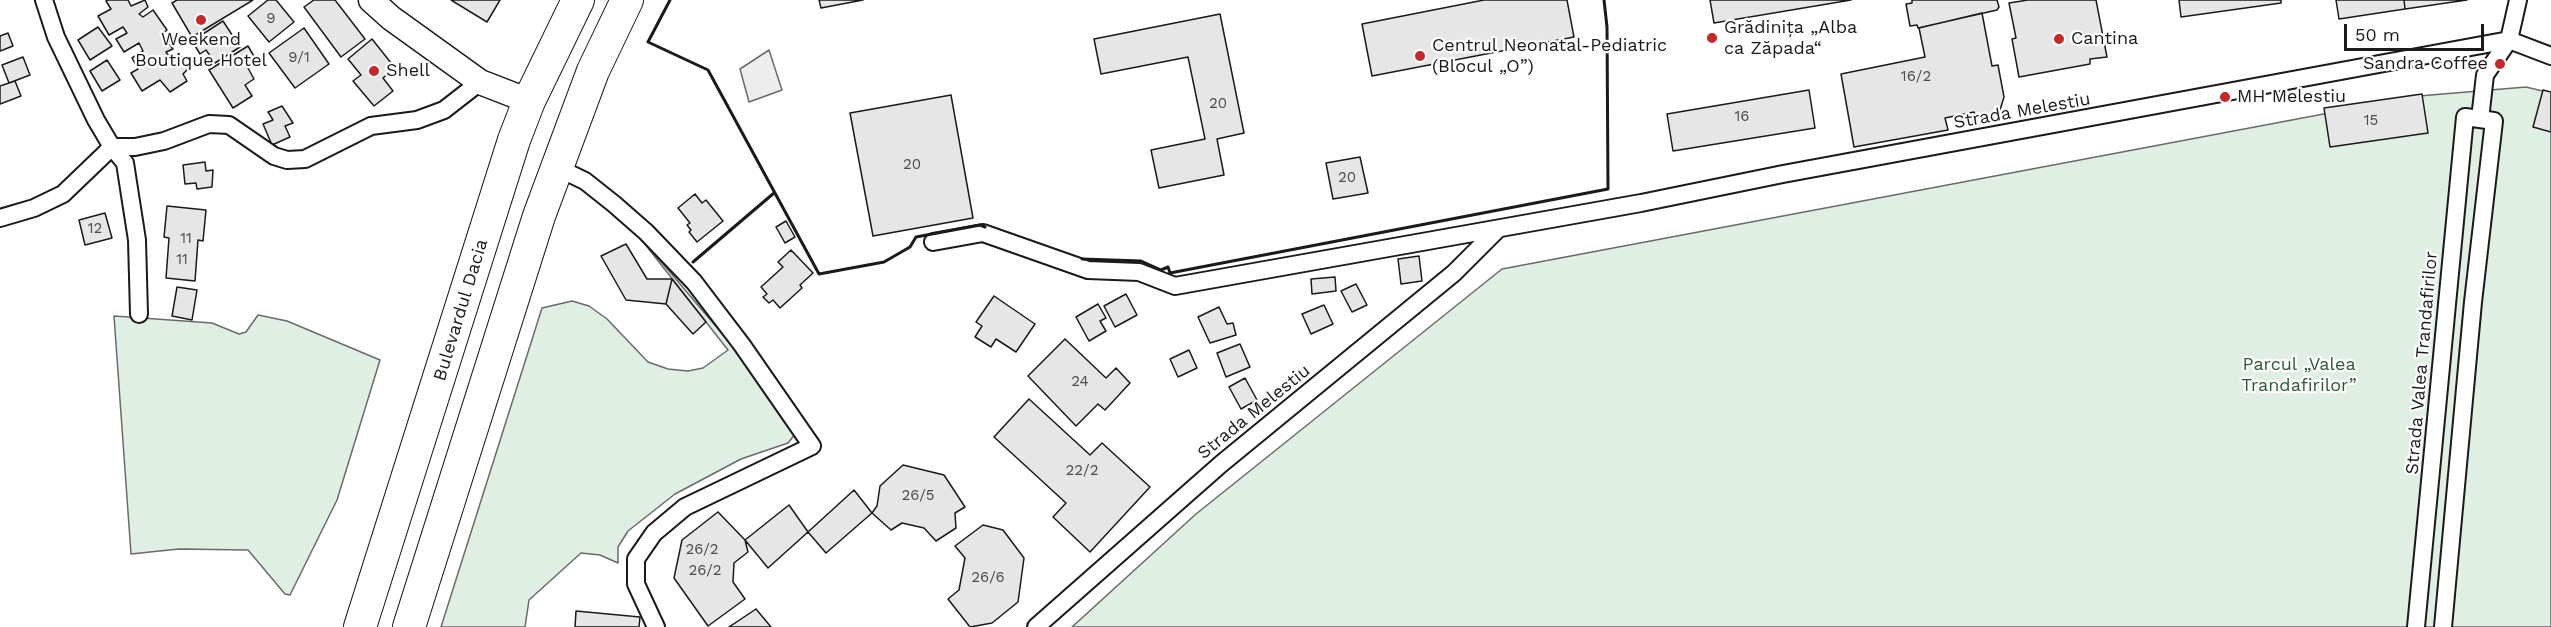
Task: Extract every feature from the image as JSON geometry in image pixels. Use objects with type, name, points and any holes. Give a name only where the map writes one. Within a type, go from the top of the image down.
[{"type":"highway","name":"Bulevardul Dacia","points":[[360,627],[514,140],[529,101],[578,0]]},
{"type":"highway","points":[[409,627],[556,167],[593,71],[627,0]]},
{"type":"street","points":[[44,0],[56,37],[96,120],[112,147],[125,163],[137,240],[139,314]]},
{"type":"street","points":[[371,0],[391,18],[480,82],[529,101]]},
{"type":"street","points":[[2443,627],[2474,293],[2494,121],[2481,119],[2485,75],[2509,40],[2518,0]]},
{"type":"street","points":[[2509,40],[2551,56]]},
{"type":"street","name":"Strada Melestiu","points":[[933,242],[983,233],[1088,270],[1138,272],[1175,286],[1498,230],[1783,174],[2509,40]]},
{"type":"street","points":[[0,218],[34,208],[63,194],[112,147],[135,147],[164,141],[209,124],[229,125],[274,156],[287,160],[305,159],[371,126],[417,120],[444,110],[480,82]]},
{"type":"street","name":"Strada Valea Trandafirilor","points":[[2416,627],[2465,117],[2481,119]]},
{"type":"street","points":[[556,167],[585,181],[614,204],[646,232],[694,282],[742,345],[812,446],[685,507],[654,533],[636,559],[636,584],[656,627]]},
{"type":"street","name":"Strada Melestiu","points":[[1036,627],[1221,464],[1454,273],[1498,230]]},
{"type":"green space","name":"Parcul „Valea Trandafirilor”","points":[[2526,87],[2551,93],[2551,627],[1072,627],[1196,514],[1502,269],[2419,96]]},
{"type":"green space","points":[[630,225],[736,350],[796,433],[788,443],[741,459],[675,494],[628,531],[618,547],[618,563],[600,555],[581,553],[529,600],[525,627],[441,627],[542,308],[572,301],[589,306],[607,319],[648,362],[668,369],[688,371],[703,368],[728,350]]},
{"type":"green space","points":[[258,315],[287,321],[380,360],[337,500],[290,595],[285,594],[248,550],[179,549],[131,554],[114,316],[212,323],[239,334],[246,332]]},
{"type":"shaded area","points":[[769,50],[782,90],[749,102],[740,69]]},
{"type":"building","points":[[128,0],[131,6],[145,0],[148,7],[139,14],[143,17],[153,10],[167,30],[162,34],[173,49],[166,52],[170,58],[179,54],[189,68],[183,74],[187,81],[170,92],[160,80],[142,91],[131,73],[138,69],[132,58],[143,51],[139,43],[124,52],[116,39],[127,33],[123,27],[109,35],[98,16],[111,9],[106,1]]},
{"type":"building","name":"Weekend Boutique Hotel","points":[[177,0],[253,0],[192,37],[172,3]]},
{"type":"building","points":[[268,0],[276,0],[294,22],[269,42],[248,16]]},
{"type":"building","points":[[314,0],[335,0],[365,39],[341,57],[304,7]]},
{"type":"building","points":[[451,0],[500,0],[487,22]]},
{"type":"building","points":[[819,0],[863,0],[821,8]]},
{"type":"building","name":"Centrul Neonatal-Pediatric (Blocul „O”)","points":[[1484,0],[1567,0],[1574,37],[1372,76],[1362,24]]},
{"type":"building","points":[[1710,0],[1851,0],[1714,23]]},
{"type":"building","points":[[1912,0],[1997,0],[1999,7],[1997,10],[1918,28],[1917,25],[1910,26],[1906,4],[1912,3]]},
{"type":"building","name":"Cantina","points":[[2028,0],[2096,0],[2107,57],[2090,59],[2090,64],[2019,77],[2012,39],[2016,38],[2009,3]]},
{"type":"building","points":[[2179,0],[2281,0],[2281,3],[2181,17]]},
{"type":"building","points":[[2336,0],[2404,0],[2405,9],[2339,19]]},
{"type":"building","points":[[2404,0],[2467,0],[2405,9]]},
{"type":"building","points":[[1982,13],[1992,66],[1998,65],[2004,97],[2000,110],[1995,114],[1976,117],[1974,112],[1945,118],[1948,130],[1854,147],[1841,74],[1925,57],[1919,28]]},
{"type":"building","points":[[1220,14],[1244,133],[1217,139],[1224,175],[1159,188],[1151,150],[1205,139],[1188,57],[1101,74],[1094,39]]},
{"type":"building","points":[[223,21],[240,47],[215,63],[206,50],[200,54],[192,41]]},
{"type":"building","points":[[98,27],[112,46],[90,60],[78,40]]},
{"type":"building","points":[[304,28],[329,64],[295,88],[269,53]]},
{"type":"building","points":[[8,33],[13,46],[0,51],[0,36]]},
{"type":"building","name":"Shell","points":[[372,39],[395,68],[383,78],[393,91],[374,106],[353,81],[361,75],[348,59]]},
{"type":"building","points":[[248,46],[258,63],[248,68],[254,79],[245,85],[252,96],[233,108],[209,70]]},
{"type":"building","points":[[23,57],[30,75],[9,83],[2,65]]},
{"type":"building","points":[[107,60],[120,80],[102,91],[90,71]]},
{"type":"building","points":[[15,81],[21,96],[0,104],[0,86]]},
{"type":"building","points":[[1809,90],[1815,128],[1673,151],[1667,114]]},
{"type":"building","points":[[2543,90],[2551,92],[2551,132],[2533,127]]},
{"type":"building","points":[[2422,94],[2428,133],[2330,147],[2324,108]]},
{"type":"building","points":[[951,95],[973,218],[873,236],[850,113]]},
{"type":"building","points":[[282,106],[293,123],[285,126],[290,137],[272,145],[263,124],[273,120],[268,112]]},
{"type":"building","points":[[1360,157],[1368,193],[1333,199],[1326,163]]},
{"type":"building","points":[[205,162],[206,171],[213,170],[212,187],[197,189],[196,183],[185,184],[183,165]]},
{"type":"building","points":[[695,194],[702,203],[706,200],[723,221],[697,242],[689,232],[691,230],[687,225],[690,223],[678,208]]},
{"type":"building","points":[[167,206],[206,210],[203,241],[198,240],[195,281],[166,278],[169,238],[164,237]]},
{"type":"building","points":[[105,213],[112,238],[85,245],[79,220]]},
{"type":"building","points":[[786,221],[795,237],[785,243],[776,227]]},
{"type":"building","points":[[626,244],[647,279],[672,279],[666,304],[626,300],[601,256]]},
{"type":"building","points":[[791,250],[813,273],[800,285],[802,288],[780,308],[773,300],[769,303],[763,297],[767,294],[761,287],[783,267],[778,262]]},
{"type":"building","points":[[1419,256],[1422,281],[1401,284],[1398,259]]},
{"type":"building","points":[[1335,277],[1336,291],[1312,294],[1311,279]]},
{"type":"building","points":[[672,279],[706,322],[693,334],[666,304]]},
{"type":"building","points":[[1356,284],[1367,305],[1352,312],[1341,291]]},
{"type":"building","points":[[177,287],[197,290],[192,320],[172,316]]},
{"type":"building","points":[[1126,294],[1137,315],[1115,327],[1104,306]]},
{"type":"building","points":[[994,296],[1035,324],[1016,352],[996,339],[991,347],[975,337],[982,326],[976,322]]},
{"type":"building","points":[[1098,304],[1106,318],[1100,321],[1106,331],[1089,341],[1076,317]]},
{"type":"building","points":[[1324,305],[1333,324],[1311,334],[1302,314]]},
{"type":"building","points":[[1219,307],[1227,324],[1233,323],[1236,335],[1210,343],[1198,317]]},
{"type":"building","points":[[1065,339],[1106,378],[1116,368],[1130,383],[1105,410],[1098,404],[1076,426],[1028,376]]},
{"type":"building","points":[[1240,344],[1250,367],[1226,377],[1217,353]]},
{"type":"building","points":[[1189,350],[1197,368],[1178,377],[1170,359]]},
{"type":"building","points":[[1245,378],[1257,400],[1241,409],[1229,387]]},
{"type":"building","points":[[1029,399],[1090,455],[1102,443],[1150,487],[1090,552],[1053,517],[1066,503],[994,437]]},
{"type":"building","points":[[903,465],[944,475],[965,507],[955,513],[956,528],[936,541],[924,528],[902,523],[891,530],[872,513],[877,506],[880,486]]},
{"type":"building","points":[[854,490],[872,513],[826,553],[808,532]]},
{"type":"building","points":[[789,505],[808,532],[768,568],[745,540]]},
{"type":"building","points":[[718,512],[745,540],[748,552],[734,563],[733,582],[745,599],[708,626],[674,578],[682,540]]},
{"type":"building","points":[[983,525],[1003,530],[1024,558],[1018,602],[992,623],[970,627],[948,599],[959,590],[965,558],[955,546]]},
{"type":"building","points":[[756,609],[771,627],[729,627]]},
{"type":"building","points":[[576,611],[640,617],[639,627],[575,627]]},
{"type":"wall","points":[[670,0],[648,42],[708,70],[819,274],[884,262],[910,247],[916,237],[980,225],[985,227]]},
{"type":"wall","points":[[1082,259],[1141,261],[1161,270],[1168,267],[1170,273],[1608,189],[1607,27],[1604,0]]},
{"type":"wall","points":[[693,262],[774,193]]},
{"type":"place","name":"Weekend Boutique Hotel","points":[[201,20]]},
{"type":"place","name":"Grădinița „Alba ca Zăpada“","points":[[1712,38]]},
{"type":"place","name":"Cantina","points":[[2059,39]]},
{"type":"place","name":"Centrul Neonatal-Pediatric (Blocul „O”)","points":[[1420,56]]},
{"type":"place","name":"Sandra Coffee","points":[[2500,64]]},
{"type":"place","name":"Shell","points":[[374,71]]},
{"type":"place","name":"MH Melestiu","points":[[2225,97]]}]
